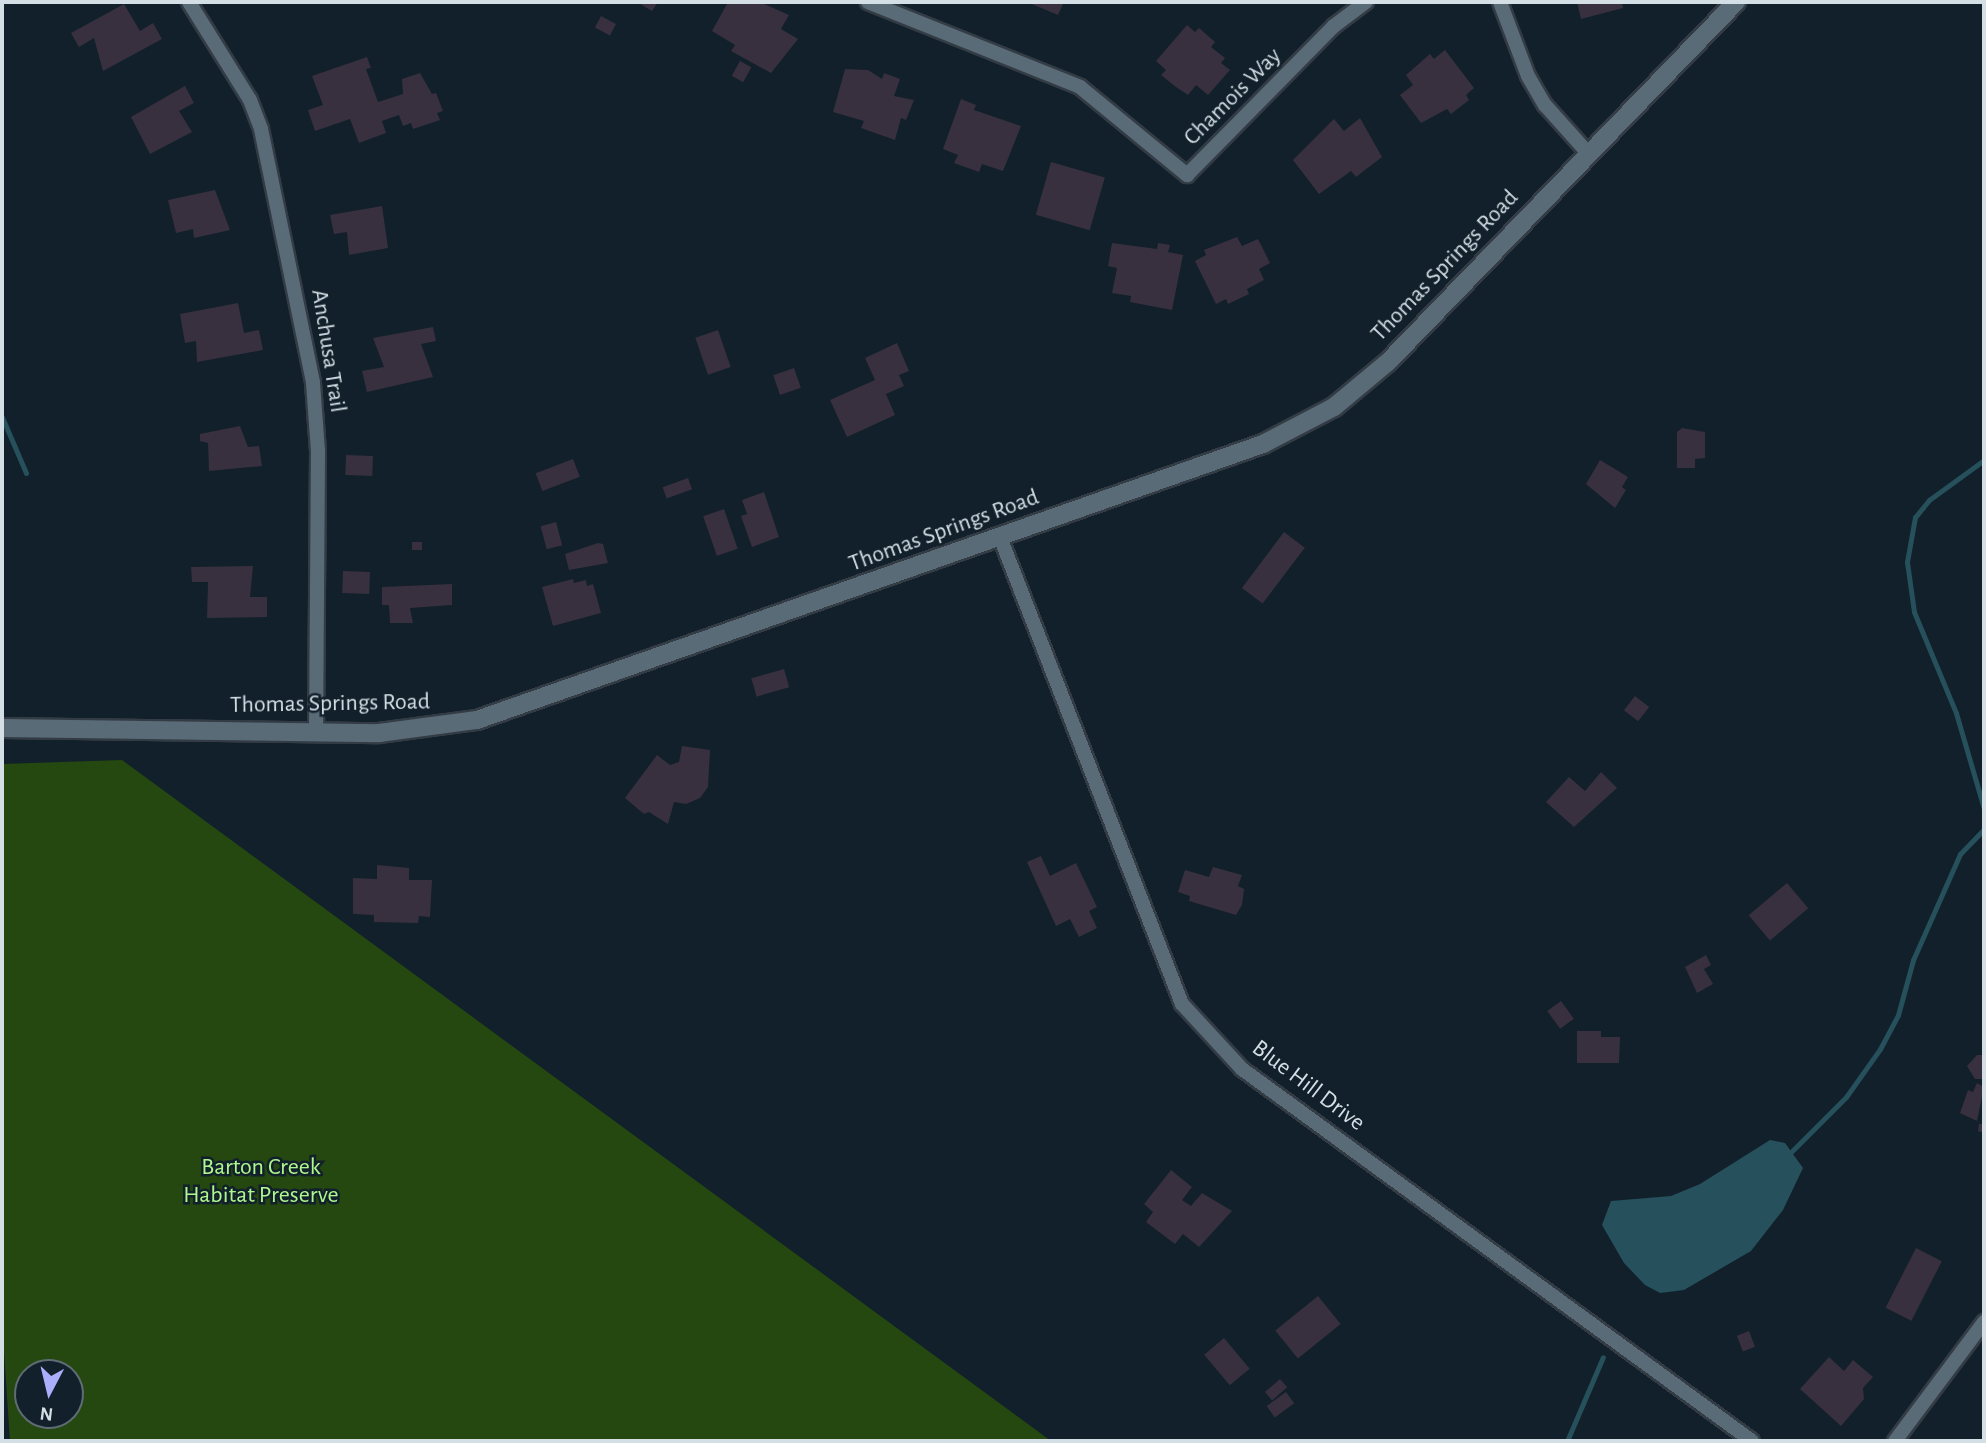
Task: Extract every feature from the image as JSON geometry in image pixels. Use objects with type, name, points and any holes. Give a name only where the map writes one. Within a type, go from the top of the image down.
[{"type":"street","name":"Anchusa Trail","points":[[189,2],[250,100],[261,129],[313,383],[318,451],[316,730]]},
{"type":"street","name":"Chamois Way","points":[[868,2],[1080,87],[1187,175],[1334,26],[1366,2]]},
{"type":"street","points":[[1500,2],[1528,76],[1545,105],[1587,152]]},
{"type":"street","name":"Thomas Springs Road","points":[[2,727],[379,733],[478,720],[1264,444],[1334,407],[1393,357],[1587,152],[1735,2]]},
{"type":"street","name":"Blue Hill Drive","points":[[1000,537],[1182,1004],[1242,1069],[1752,1441]]},
{"type":"street","points":[[1895,1441],[1984,1322]]},
{"type":"green space","name":"Barton Creek Habitat Preserve","points":[[122,760],[1051,1441],[10,1441],[2,1322],[2,764]]},
{"type":"water","points":[[1770,1140],[1785,1143],[1803,1168],[1783,1210],[1751,1251],[1684,1290],[1660,1293],[1645,1285],[1624,1263],[1602,1225],[1611,1201],[1671,1196],[1700,1184]]},
{"type":"building","points":[[637,2],[658,2],[652,11]]},
{"type":"building","points":[[728,2],[760,2],[789,15],[781,29],[798,39],[771,73],[731,51],[735,45],[712,31]]},
{"type":"building","points":[[1027,2],[1064,2],[1058,15]]},
{"type":"building","points":[[1577,2],[1622,2],[1623,8],[1581,19]]},
{"type":"building","points":[[124,4],[140,31],[153,23],[162,39],[103,71],[94,38],[79,47],[71,33]]},
{"type":"building","points":[[601,16],[616,24],[610,35],[595,27]]},
{"type":"building","points":[[1187,25],[1195,32],[1199,28],[1215,42],[1211,47],[1225,58],[1221,63],[1230,70],[1208,95],[1196,85],[1188,95],[1161,75],[1166,70],[1156,61]]},
{"type":"building","points":[[1445,50],[1474,88],[1466,95],[1469,100],[1451,114],[1447,109],[1421,123],[1400,95],[1413,85],[1406,75],[1430,54],[1434,59]]},
{"type":"building","points":[[367,57],[371,68],[366,69],[378,102],[403,94],[402,79],[420,73],[432,94],[436,93],[443,111],[437,113],[440,120],[413,129],[411,123],[403,126],[399,115],[382,121],[386,133],[359,143],[350,119],[315,131],[308,110],[323,105],[312,76]]},
{"type":"building","points":[[740,61],[751,67],[743,82],[732,76]]},
{"type":"building","points":[[845,69],[868,70],[882,79],[884,73],[900,79],[894,96],[914,100],[906,120],[901,118],[895,140],[861,128],[864,121],[833,112]]},
{"type":"building","points":[[185,86],[194,103],[179,111],[192,132],[150,154],[131,117]]},
{"type":"building","points":[[961,99],[976,105],[974,110],[1021,126],[1003,171],[982,164],[979,172],[954,163],[958,155],[943,149]]},
{"type":"building","points":[[1360,118],[1382,157],[1356,177],[1351,171],[1319,194],[1293,160],[1334,119],[1344,131]]},
{"type":"building","points":[[1051,162],[1105,177],[1090,230],[1036,215]]},
{"type":"building","points":[[215,190],[230,230],[194,238],[193,229],[176,233],[168,200]]},
{"type":"building","points":[[382,206],[388,248],[349,255],[347,232],[334,234],[330,215]]},
{"type":"building","points":[[1237,237],[1242,246],[1258,239],[1270,263],[1259,269],[1264,280],[1247,289],[1249,294],[1228,304],[1226,299],[1216,304],[1195,261],[1206,255],[1204,250]]},
{"type":"building","points":[[1112,243],[1157,249],[1158,243],[1170,245],[1168,252],[1183,255],[1172,310],[1130,302],[1131,296],[1112,293],[1117,268],[1108,266]]},
{"type":"building","points":[[238,303],[244,333],[259,330],[263,350],[197,362],[196,341],[185,343],[180,314]]},
{"type":"building","points":[[433,327],[436,341],[421,344],[433,377],[367,392],[362,371],[384,367],[373,338]]},
{"type":"building","points":[[718,330],[731,367],[708,375],[695,338]]},
{"type":"building","points":[[897,343],[909,371],[899,375],[904,386],[886,394],[895,415],[847,437],[830,400],[875,380],[865,358]]},
{"type":"building","points":[[794,368],[801,388],[780,395],[773,375]]},
{"type":"building","points":[[240,426],[248,447],[259,446],[262,466],[209,471],[208,443],[200,441],[200,434]]},
{"type":"building","points":[[1682,428],[1705,432],[1705,458],[1695,459],[1695,468],[1677,468],[1677,432]]},
{"type":"building","points":[[346,455],[373,456],[372,476],[345,475]]},
{"type":"building","points":[[573,459],[580,477],[542,491],[536,473]]},
{"type":"building","points":[[1600,460],[1628,477],[1622,487],[1626,490],[1615,508],[1586,484]]},
{"type":"building","points":[[688,478],[692,489],[667,499],[663,487]]},
{"type":"building","points":[[764,492],[779,537],[752,547],[741,516],[747,514],[742,500]]},
{"type":"building","points":[[724,509],[738,549],[717,556],[703,516]]},
{"type":"building","points":[[556,522],[562,545],[547,549],[541,526]]},
{"type":"building","points":[[1284,532],[1305,548],[1263,604],[1242,588]]},
{"type":"building","points":[[412,542],[422,542],[422,550],[412,550]]},
{"type":"building","points":[[598,543],[603,544],[608,563],[569,570],[565,554]]},
{"type":"building","points":[[253,566],[250,597],[267,597],[267,617],[207,618],[208,582],[192,582],[191,567]]},
{"type":"building","points":[[343,571],[370,572],[369,594],[342,593]]},
{"type":"building","points":[[573,579],[574,583],[586,580],[587,586],[593,584],[601,613],[553,626],[542,587]]},
{"type":"building","points":[[452,584],[452,605],[410,608],[413,623],[390,623],[389,605],[382,605],[382,587]]},
{"type":"building","points":[[784,669],[789,687],[757,697],[751,678]]},
{"type":"building","points":[[1635,696],[1649,707],[1638,721],[1624,710]]},
{"type":"building","points":[[682,746],[710,750],[708,787],[700,798],[686,804],[674,802],[668,824],[649,812],[644,814],[625,798],[657,755],[670,765],[679,762]]},
{"type":"building","points":[[1601,772],[1617,788],[1574,827],[1546,802],[1569,777],[1585,791]]},
{"type":"building","points":[[1041,856],[1050,876],[1076,863],[1097,907],[1089,911],[1097,928],[1079,937],[1070,919],[1056,926],[1027,862]]},
{"type":"building","points":[[377,865],[409,868],[409,880],[432,880],[430,917],[419,916],[418,923],[374,922],[374,915],[353,914],[353,878],[377,879]]},
{"type":"building","points":[[1213,867],[1242,875],[1238,886],[1244,889],[1242,905],[1236,915],[1189,901],[1190,896],[1178,892],[1185,870],[1209,877]]},
{"type":"building","points":[[1787,883],[1808,908],[1770,940],[1749,915]]},
{"type":"building","points":[[1706,955],[1711,965],[1704,969],[1713,984],[1697,993],[1685,967]]},
{"type":"building","points":[[1561,1001],[1574,1019],[1560,1029],[1547,1011]]},
{"type":"building","points":[[1577,1031],[1601,1031],[1601,1037],[1620,1037],[1619,1063],[1577,1063]]},
{"type":"building","points":[[1977,1055],[1984,1055],[1984,1079],[1975,1079],[1967,1066]]},
{"type":"building","points":[[1977,1083],[1984,1087],[1977,1121],[1960,1113],[1968,1090],[1973,1092]]},
{"type":"building","points":[[1979,1124],[1984,1124],[1984,1133],[1978,1131]]},
{"type":"building","points":[[1171,1170],[1192,1187],[1182,1200],[1191,1206],[1202,1193],[1232,1211],[1199,1247],[1183,1234],[1175,1244],[1146,1222],[1153,1212],[1144,1204]]},
{"type":"building","points":[[1916,1248],[1942,1261],[1911,1321],[1886,1308]]},
{"type":"building","points":[[1318,1296],[1341,1324],[1298,1359],[1275,1331]]},
{"type":"building","points":[[1749,1331],[1755,1347],[1743,1352],[1737,1336]]},
{"type":"building","points":[[1224,1338],[1250,1369],[1230,1385],[1204,1355]]},
{"type":"building","points":[[1829,1357],[1844,1371],[1853,1360],[1873,1377],[1863,1388],[1864,1399],[1841,1426],[1800,1389]]},
{"type":"building","points":[[1280,1379],[1287,1387],[1272,1400],[1265,1392]]},
{"type":"building","points":[[1286,1392],[1294,1403],[1275,1417],[1267,1406]]},
{"type":"waterway","points":[[2,417],[26,473]]},
{"type":"waterway","points":[[1984,460],[1929,500],[1915,517],[1907,562],[1914,612],[1956,713],[1984,809]]},
{"type":"waterway","points":[[1789,1154],[1846,1097],[1880,1049],[1898,1015],[1913,960],[1960,854],[1984,829]]},
{"type":"waterway","points":[[1567,1441],[1603,1357]]}]
